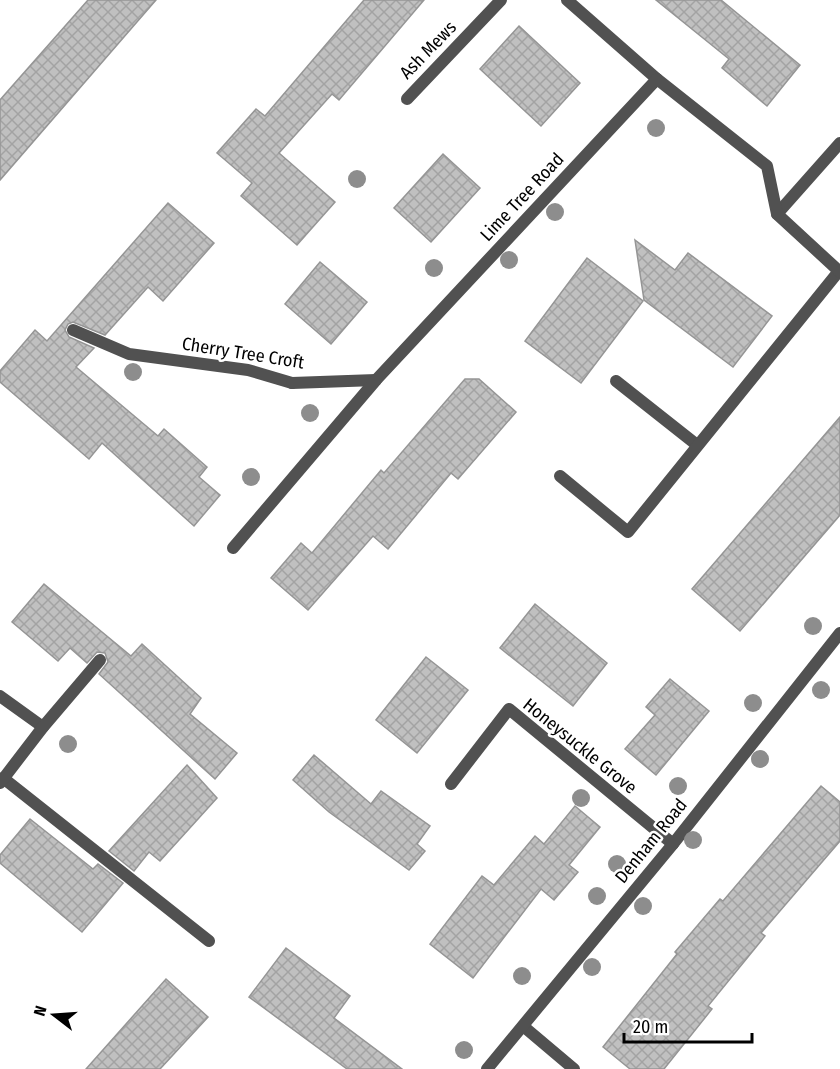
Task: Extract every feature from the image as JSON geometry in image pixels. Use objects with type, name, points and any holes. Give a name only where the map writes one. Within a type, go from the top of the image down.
[{"type":"street","name":"Ash Mews","points":[[407,99],[501,0]]},
{"type":"street","points":[[560,476],[628,532],[839,271],[777,214],[767,166],[657,79],[567,0]]},
{"type":"street","name":"Lime Tree Road","points":[[233,548],[376,380],[657,79]]},
{"type":"street","points":[[777,214],[840,143]]},
{"type":"street","name":"Cherry Tree Croft","points":[[73,330],[129,354],[248,370],[292,383],[376,380]]},
{"type":"street","points":[[616,381],[697,446]]},
{"type":"street","name":"Denham Road","points":[[487,1069],[673,844],[840,633]]},
{"type":"street","points":[[100,660],[43,727],[2,781],[209,941]]},
{"type":"street","points":[[0,696],[43,727]]},
{"type":"street","name":"Honeysuckle Grove","points":[[451,784],[509,709],[673,844]]},
{"type":"street","points":[[524,1026],[574,1069]]},
{"type":"building","points":[[88,0],[156,0],[0,180],[0,100]]},
{"type":"building","points":[[364,0],[424,0],[339,100],[332,94],[279,153],[335,202],[297,245],[241,196],[252,183],[217,153],[256,109],[265,116]]},
{"type":"building","points":[[656,0],[721,0],[800,65],[767,106],[722,68],[729,59]]},
{"type":"building","points":[[519,26],[580,83],[541,126],[480,69]]},
{"type":"building","points":[[443,154],[480,188],[431,242],[394,208]]},
{"type":"building","points":[[168,203],[214,243],[163,301],[148,287],[105,335],[73,322],[68,324],[65,330],[69,337],[94,348],[76,367],[158,436],[164,429],[207,467],[199,477],[220,495],[194,526],[102,443],[89,459],[0,382],[0,371],[35,330],[47,341]]},
{"type":"building","points":[[635,240],[675,270],[688,253],[772,316],[733,367],[644,300]]},
{"type":"building","points":[[587,258],[643,301],[581,383],[525,341]]},
{"type":"building","points":[[320,262],[367,302],[331,344],[285,304]]},
{"type":"building","points":[[465,379],[479,379],[516,412],[458,479],[451,473],[388,549],[373,536],[308,610],[271,578],[301,543],[312,553],[381,470],[384,473]]},
{"type":"building","points":[[840,417],[840,515],[740,631],[692,589]]},
{"type":"building","points":[[44,584],[131,656],[142,644],[201,698],[190,714],[237,753],[215,779],[99,674],[108,662],[105,653],[97,652],[87,663],[70,648],[58,661],[12,622]]},
{"type":"building","points":[[535,604],[607,663],[573,706],[500,648]]},
{"type":"building","points":[[426,657],[468,690],[417,753],[376,720]]},
{"type":"building","points":[[670,679],[709,711],[656,775],[625,749],[655,715],[646,707]]},
{"type":"building","points":[[314,755],[371,804],[381,791],[430,826],[417,844],[425,851],[409,870],[329,812],[293,780]]},
{"type":"building","points":[[187,765],[217,798],[160,861],[149,852],[134,871],[109,851]]},
{"type":"building","points":[[821,786],[840,802],[840,841],[761,933],[765,936],[708,1006],[712,1009],[664,1069],[630,1069],[603,1047],[677,954],[675,952],[720,899],[723,901]]},
{"type":"building","points":[[575,806],[600,827],[569,865],[578,872],[554,900],[541,889],[473,978],[430,944],[482,876],[494,885],[535,836],[544,844]]},
{"type":"building","points":[[30,819],[93,869],[98,864],[123,883],[82,932],[0,863],[0,855]]},
{"type":"building","points":[[286,948],[350,996],[334,1018],[402,1069],[347,1069],[249,997]]},
{"type":"building","points":[[166,979],[208,1017],[160,1069],[86,1069]]}]
